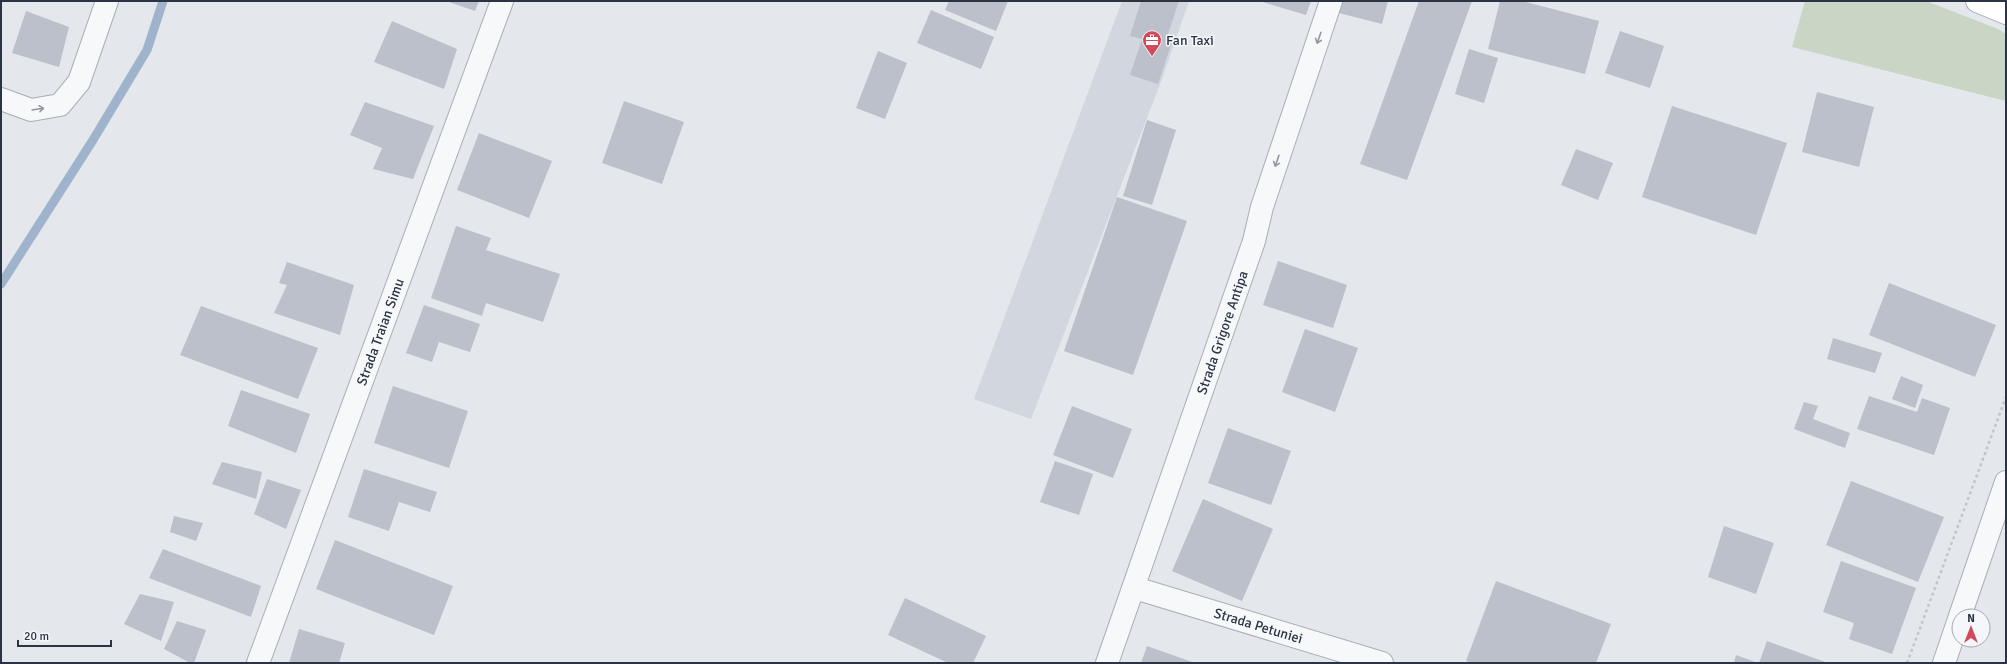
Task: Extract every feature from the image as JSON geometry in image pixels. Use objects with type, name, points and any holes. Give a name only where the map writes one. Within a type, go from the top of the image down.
[{"type":"main road","points":[[1977,1],[2006,13]]},
{"type":"street","points":[[1,99],[31,110],[60,105],[79,82],[107,1]]},
{"type":"street","name":"Strada Traian Simu","points":[[258,663],[502,1]]},
{"type":"street","name":"Strada Grigore Antipa","points":[[1107,663],[1135,588],[1254,241],[1262,207],[1331,1]]},
{"type":"street","points":[[1962,608],[2006,482]]},
{"type":"street","name":"Strada Petuniei","points":[[1135,588],[1382,663]]},
{"type":"street","points":[[1944,663],[1951,642]]},
{"type":"path","points":[[1907,663],[2006,397]]},
{"type":"shaded area","points":[[1122,1],[1189,1],[1162,79],[1031,419],[974,399]]},
{"type":"green space","points":[[1805,1],[1926,1],[1998,29],[2006,34],[2006,101],[1792,47]]},
{"type":"building","points":[[446,1],[479,1],[475,11]]},
{"type":"building","points":[[949,1],[1008,1],[996,31],[945,10]]},
{"type":"building","name":"Fan Taxi","points":[[1141,1],[1179,1],[1167,37],[1173,39],[1158,84],[1130,75],[1142,39],[1130,36]]},
{"type":"building","points":[[1259,1],[1311,1],[1306,15]]},
{"type":"building","points":[[1338,1],[1388,1],[1382,24],[1335,12]]},
{"type":"building","points":[[1419,1],[1472,1],[1407,180],[1360,164]]},
{"type":"building","points":[[1500,1],[1522,1],[1599,21],[1585,74],[1488,49]]},
{"type":"building","points":[[931,10],[994,37],[981,69],[917,43]]},
{"type":"building","points":[[26,11],[69,27],[59,67],[12,53]]},
{"type":"building","points":[[392,21],[457,49],[444,89],[374,62]]},
{"type":"building","points":[[1620,31],[1664,46],[1650,88],[1605,73]]},
{"type":"building","points":[[1469,49],[1498,58],[1484,103],[1455,94]]},
{"type":"building","points":[[878,51],[907,63],[885,119],[856,108]]},
{"type":"building","points":[[1817,92],[1874,107],[1859,167],[1802,152]]},
{"type":"building","points":[[624,101],[684,122],[662,184],[602,163]]},
{"type":"building","points":[[365,102],[434,126],[413,179],[373,169],[382,148],[350,135]]},
{"type":"building","points":[[1672,106],[1787,143],[1756,235],[1642,197]]},
{"type":"building","points":[[1147,120],[1176,130],[1152,205],[1123,196]]},
{"type":"building","points":[[479,133],[552,161],[529,218],[457,190]]},
{"type":"building","points":[[1576,149],[1613,163],[1598,200],[1561,185]]},
{"type":"building","points":[[1117,197],[1187,221],[1133,375],[1064,351]]},
{"type":"building","points":[[456,226],[491,238],[486,250],[560,274],[543,322],[486,303],[482,316],[431,298]]},
{"type":"building","points":[[1278,261],[1347,285],[1333,328],[1263,305]]},
{"type":"building","points":[[287,262],[354,285],[340,335],[274,313],[287,285],[279,283]]},
{"type":"building","points":[[1889,283],[1996,325],[1975,377],[1869,335]]},
{"type":"building","points":[[424,305],[480,324],[470,352],[439,342],[432,362],[406,353]]},
{"type":"building","points":[[201,306],[318,348],[298,399],[180,355]]},
{"type":"building","points":[[1305,329],[1358,348],[1335,412],[1282,392]]},
{"type":"building","points":[[1833,338],[1882,353],[1875,373],[1827,359]]},
{"type":"building","points":[[1901,376],[1923,385],[1915,408],[1892,399]]},
{"type":"building","points":[[393,386],[468,411],[449,468],[374,443]]},
{"type":"building","points":[[241,390],[310,414],[296,453],[228,426]]},
{"type":"building","points":[[1869,396],[1917,412],[1922,398],[1950,408],[1934,455],[1857,429]]},
{"type":"building","points":[[1804,402],[1818,406],[1813,419],[1850,433],[1845,448],[1794,429]]},
{"type":"building","points":[[1072,406],[1132,429],[1113,478],[1053,455]]},
{"type":"building","points":[[1228,428],[1291,451],[1271,505],[1208,483]]},
{"type":"building","points":[[1055,461],[1093,474],[1079,515],[1040,502]]},
{"type":"building","points":[[222,462],[262,472],[256,499],[212,484]]},
{"type":"building","points":[[364,469],[437,492],[430,512],[399,502],[389,531],[348,517]]},
{"type":"building","points":[[267,479],[301,490],[286,529],[254,514]]},
{"type":"building","points":[[1851,481],[1944,517],[1918,582],[1826,545]]},
{"type":"building","points":[[1203,499],[1273,529],[1242,601],[1172,571]]},
{"type":"building","points":[[174,516],[203,523],[196,541],[170,532]]},
{"type":"building","points":[[1724,526],[1774,543],[1756,594],[1708,577]]},
{"type":"building","points":[[335,540],[453,586],[434,635],[316,589]]},
{"type":"building","points":[[163,549],[261,586],[251,617],[149,578]]},
{"type":"building","points":[[1841,561],[1916,588],[1892,654],[1849,639],[1854,623],[1823,612]]},
{"type":"building","points":[[1496,581],[1611,624],[1596,663],[1472,663],[1466,661]]},
{"type":"building","points":[[140,594],[174,602],[161,641],[124,624]]},
{"type":"building","points":[[905,598],[986,636],[973,663],[948,663],[888,635]]},
{"type":"building","points":[[177,621],[206,630],[194,663],[190,663],[164,649]]},
{"type":"building","points":[[299,629],[345,643],[339,663],[289,663]]},
{"type":"building","points":[[1767,641],[1828,663],[1759,663]]},
{"type":"building","points":[[1147,646],[1195,663],[1141,663]]},
{"type":"building","points":[[1736,655],[1758,663],[1734,663]]},
{"type":"waterway","points":[[1,284],[93,140],[147,50],[163,1]]},
{"type":"place","name":"Fan Taxi","points":[[1152,57]]}]
